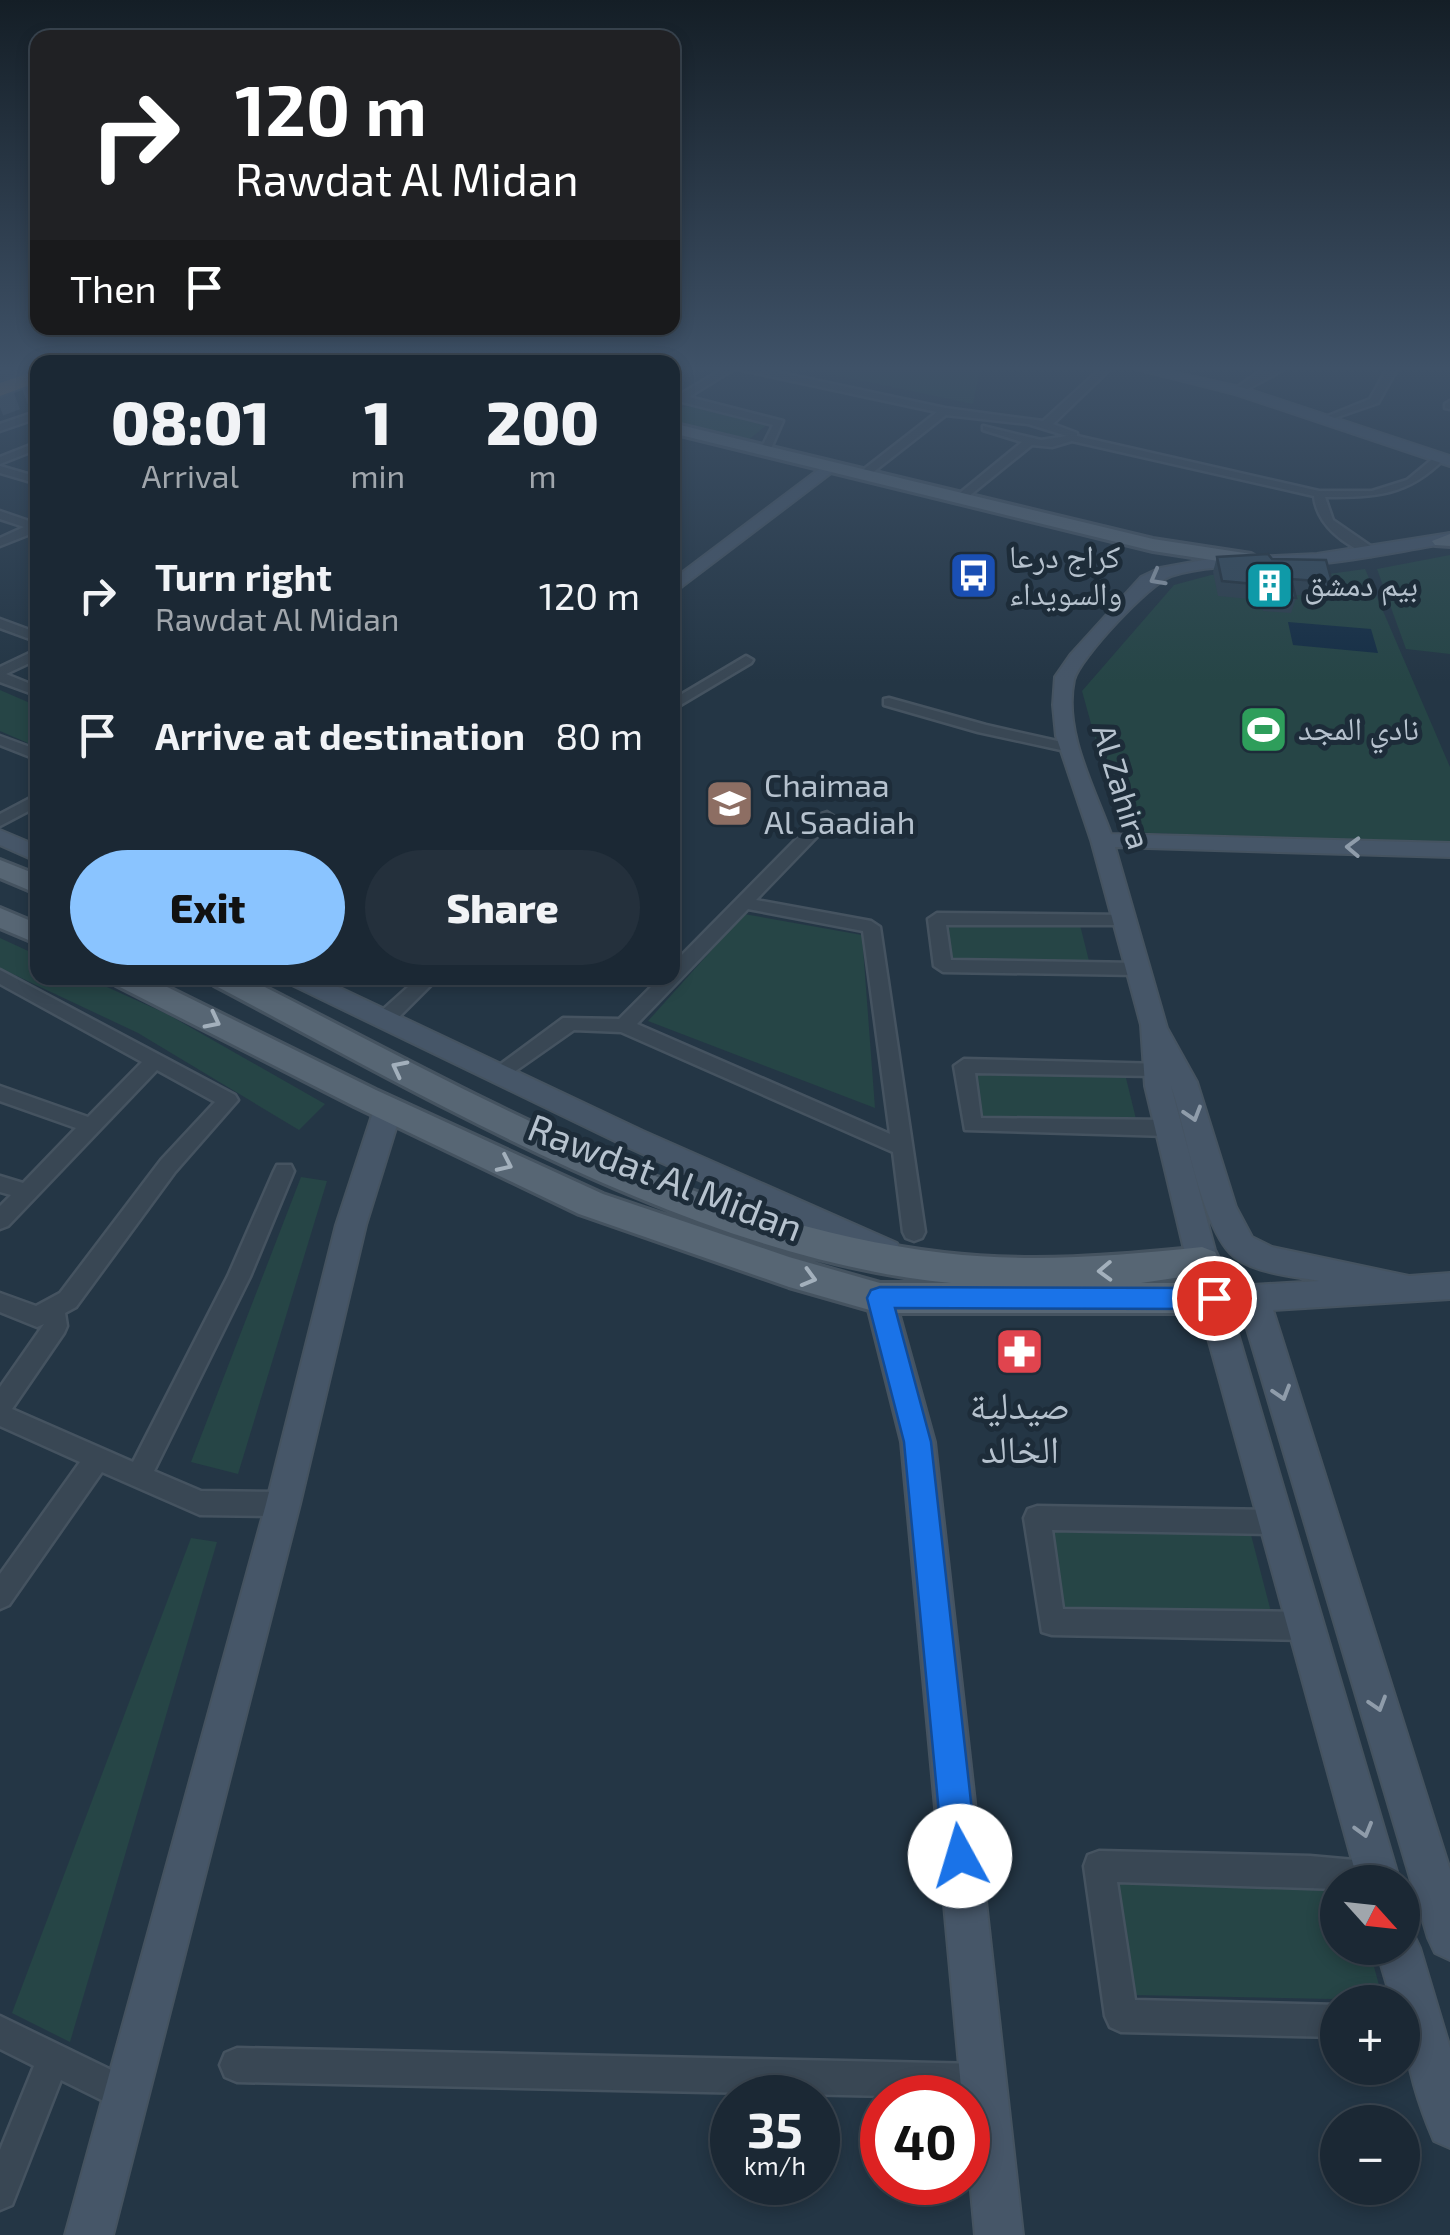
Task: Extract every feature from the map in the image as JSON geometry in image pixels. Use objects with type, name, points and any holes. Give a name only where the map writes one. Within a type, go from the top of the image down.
[{"type":"main road","points":[[680,582],[824,473]]},
{"type":"main road","name":"Al Zahira","points":[[856,473],[1153,546],[1251,560]]},
{"type":"main road","name":"Al Zahira","points":[[1374,1865],[1202,1262],[1168,1128],[1154,1025],[1102,840],[1070,748],[1063,705],[1065,677],[1094,637],[1147,581],[1185,566],[1297,560],[1447,540]]},
{"type":"main road","points":[[0,837],[30,851]]},
{"type":"main road","points":[[1102,840],[1450,850]]},
{"type":"main road","points":[[0,868],[30,882]]},
{"type":"main road","points":[[0,916],[30,931]]},
{"type":"main road","name":"Rawdat Al Midan","points":[[140,985],[388,1109],[591,1204],[789,1272],[880,1298],[1214,1298]]},
{"type":"main road","name":"Rawdat Al Midan","points":[[238,985],[491,1115],[621,1174],[806,1241],[912,1248],[1052,1273],[1202,1262]]},
{"type":"main road","points":[[318,985],[633,1138],[912,1248]]},
{"type":"main road","name":"Al Zahira","points":[[1154,1025],[1184,1082],[1221,1207],[1241,1246],[1267,1258],[1402,1286]]},
{"type":"main road","points":[[88,2235],[283,1504],[352,1225],[388,1109]]},
{"type":"main road","points":[[1214,1298],[1254,1300],[1402,1286],[1450,1286]]},
{"type":"main road","points":[[880,1298],[918,1442],[982,2075]]},
{"type":"main road","points":[[1254,1300],[1450,1938]]},
{"type":"main road","points":[[1420,2048],[1450,2125]]},
{"type":"main road","points":[[990,2148],[999,2235]]},
{"type":"street","points":[[958,499],[990,473]]},
{"type":"street","points":[[1228,473],[1320,494],[1372,494],[1411,482],[1424,473]]},
{"type":"street","points":[[1320,494],[1319,508],[1328,524],[1371,552]]},
{"type":"street","points":[[0,515],[30,525]]},
{"type":"street","points":[[0,542],[30,530]]},
{"type":"street","points":[[0,623],[30,635]]},
{"type":"street","points":[[0,674],[30,657]]},
{"type":"street","points":[[680,701],[746,660]]},
{"type":"street","points":[[0,674],[30,688]]},
{"type":"street","points":[[890,702],[983,729],[1070,748]]},
{"type":"street","points":[[0,740],[30,753]]},
{"type":"street","points":[[0,821],[30,804]]},
{"type":"street","points":[[680,970],[827,818]]},
{"type":"street","points":[[746,903],[872,926],[912,1248]]},
{"type":"street","points":[[1125,921],[937,919],[943,966],[1138,968]]},
{"type":"street","points":[[0,976],[228,1100],[168,1166],[68,1300],[53,1312],[37,1317],[0,1302]]},
{"type":"street","points":[[386,1018],[421,985]]},
{"type":"street","points":[[624,1026],[665,985]]},
{"type":"street","points":[[500,1072],[570,1023],[624,1026],[902,1148]]},
{"type":"street","points":[[0,1220],[156,1059]]},
{"type":"street","points":[[1157,1069],[964,1066],[972,1125],[1168,1128]]},
{"type":"street","points":[[2,1096],[92,1126]]},
{"type":"street","points":[[138,1476],[239,1277],[284,1171]]},
{"type":"street","points":[[0,1184],[27,1192]]},
{"type":"street","points":[[0,1406],[56,1326],[53,1312]]},
{"type":"street","points":[[0,1414],[200,1503],[283,1504]]},
{"type":"street","points":[[0,1596],[97,1458]]},
{"type":"street","points":[[1277,1522],[1037,1518],[1052,1622],[1306,1626]]},
{"type":"street","points":[[1320,1872],[1099,1866],[1122,2016],[1320,2022]]},
{"type":"street","points":[[0,2032],[128,2096]]},
{"type":"street","points":[[0,2192],[53,2058]]},
{"type":"street","points":[[237,2065],[860,2078]]},
{"type":"green space","points":[[1450,555],[1450,654],[1406,649],[1377,569]]},
{"type":"green space","name":"نادي المجد","points":[[1365,569],[1450,767],[1450,843],[1121,832],[1082,691],[1174,585],[1211,575],[1314,576]]},
{"type":"green space","points":[[0,690],[30,703],[30,744],[0,731]]},
{"type":"green space","points":[[744,914],[862,935],[875,1108],[648,1021]]},
{"type":"green space","points":[[944,923],[1080,925],[1089,961],[949,959]]},
{"type":"green space","points":[[0,938],[30,952],[30,982],[0,968]]},
{"type":"green space","points":[[36,985],[103,985],[167,1014],[325,1104],[299,1130],[138,1033]]},
{"type":"green space","points":[[972,1072],[1125,1074],[1136,1119],[979,1117]]},
{"type":"green space","points":[[301,1177],[327,1181],[238,1474],[191,1462]]},
{"type":"green space","points":[[1049,1528],[1250,1531],[1271,1612],[1061,1607]]},
{"type":"green space","points":[[191,1538],[217,1542],[70,2042],[12,2013]]},
{"type":"green space","points":[[1113,1880],[1320,1886],[1320,1965],[1374,1965],[1379,1985],[1320,1985],[1320,1999],[1131,1995]]},
{"type":"water","points":[[1288,622],[1371,629],[1378,653],[1293,645]]},
{"type":"building","points":[[1268,554],[1272,559],[1326,560],[1332,582],[1291,579],[1296,598],[1268,596],[1265,585],[1222,581],[1217,557]]},
{"type":"place","name":"كراج درعا والسويداء","points":[[974,575]]},
{"type":"place","name":"بيم دمشق","points":[[1269,585]]},
{"type":"place","name":"نادي المجد","points":[[1263,729]]},
{"type":"place","name":"Chaimaa Al Saadiah","points":[[729,804]]},
{"type":"place","name":"صيدلية الخالد","points":[[1020,1352]]},
{"type":"route","points":[[960,1856],[918,1442],[880,1298],[1214,1298]]}]
